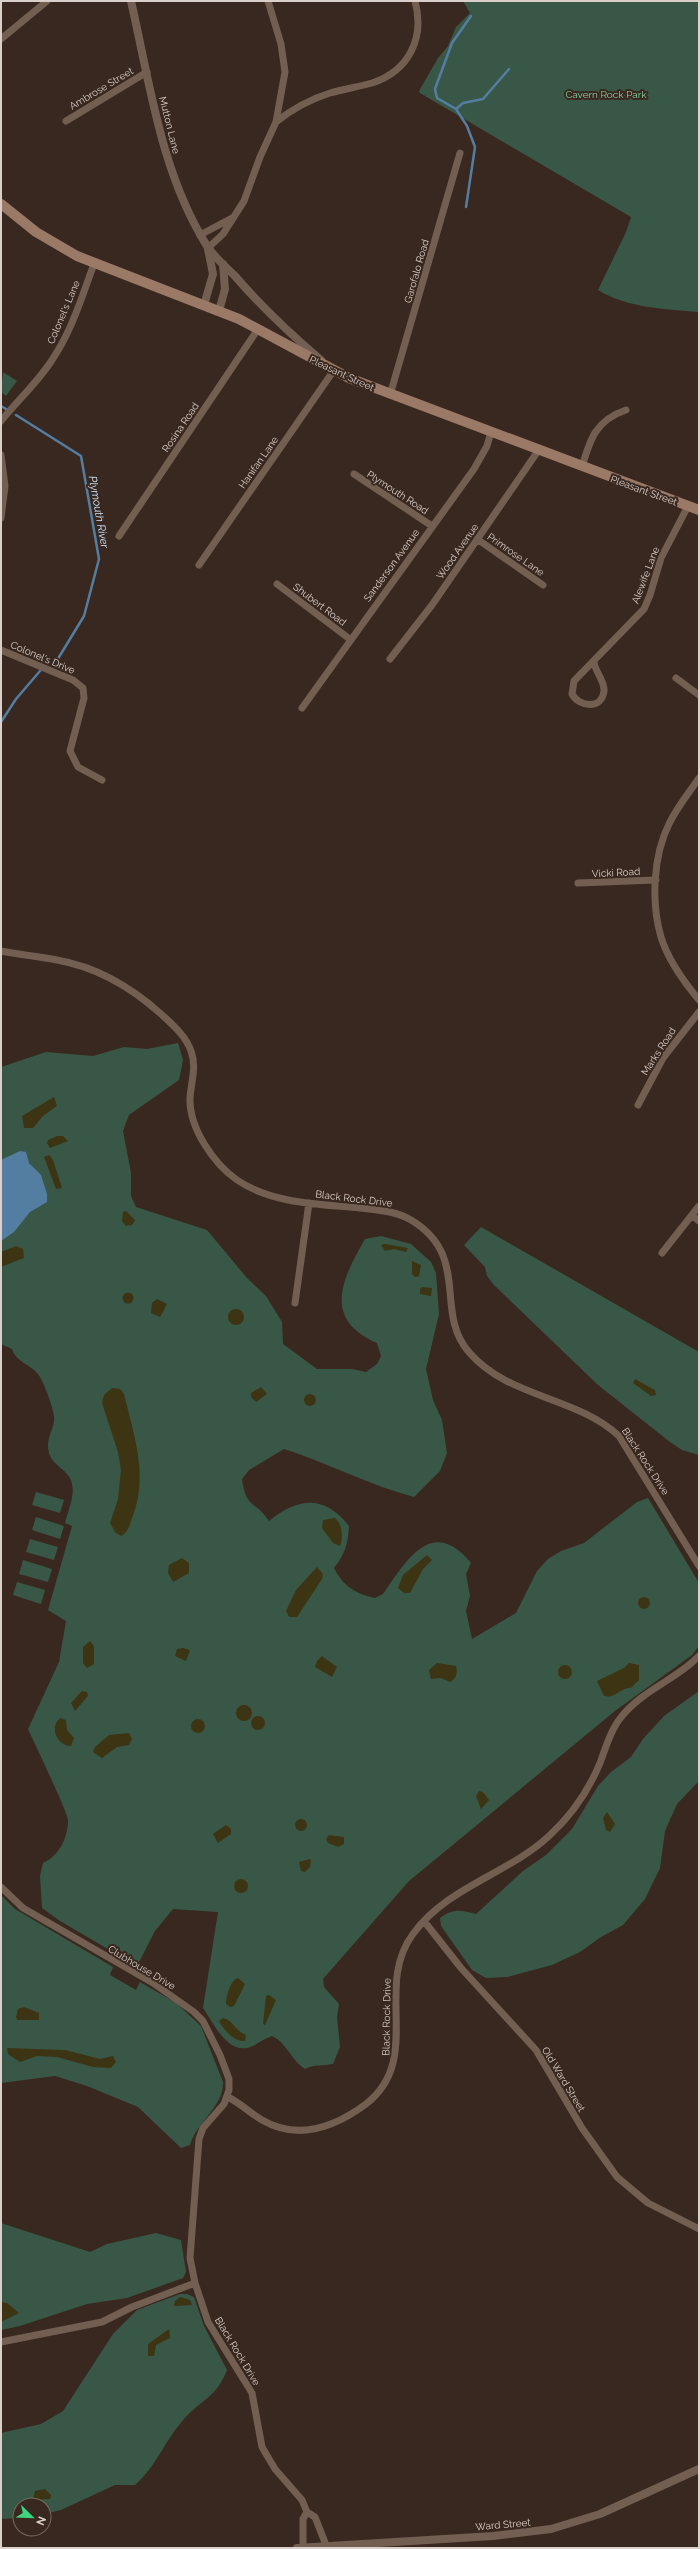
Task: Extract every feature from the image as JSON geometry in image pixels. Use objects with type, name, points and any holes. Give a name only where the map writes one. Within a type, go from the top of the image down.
[{"type":"main road","name":"Pleasant Street","points":[[1,204],[51,241],[94,264],[218,311],[258,329],[334,370],[390,395],[699,510]]},
{"type":"street","points":[[1,39],[47,1]]},
{"type":"street","name":"Mutton Lane","points":[[131,1],[171,169],[183,201],[200,234],[208,248],[262,308],[334,370]]},
{"type":"street","points":[[208,248],[223,234],[250,189],[260,157],[276,122],[285,72],[281,44],[268,1]]},
{"type":"street","points":[[276,122],[289,112],[328,94],[371,83],[395,72],[409,58],[416,43],[419,28],[415,1]]},
{"type":"street","name":"Ambrose Street","points":[[66,121],[147,72]]},
{"type":"street","name":"Garofalo Road","points":[[390,395],[460,153]]},
{"type":"street","points":[[200,234],[234,216]]},
{"type":"street","name":"Mutton Lane","points":[[204,305],[213,274],[208,248]]},
{"type":"street","name":"Colonel's Lane","points":[[1,421],[39,378],[58,350],[94,264]]},
{"type":"street","points":[[218,311],[225,289],[222,264]]},
{"type":"street","name":"Rosina Road","points":[[120,536],[258,329]]},
{"type":"street","name":"Hanifan Lane","points":[[199,565],[334,370]]},
{"type":"street","points":[[582,467],[590,442],[599,426],[609,416],[626,410]]},
{"type":"street","name":"Sanderson Avenue","points":[[302,708],[482,457],[491,432]]},
{"type":"street","name":"Wood Avenue","points":[[390,660],[432,605],[538,451]]},
{"type":"street","points":[[1,455],[6,486],[1,518]]},
{"type":"street","name":"Plymouth Road","points":[[354,474],[432,526]]},
{"type":"street","name":"Alewife Lane","points":[[594,662],[604,691],[602,698],[596,703],[586,705],[575,699],[571,689],[574,680],[594,662],[644,609],[650,595],[661,558],[688,506]]},
{"type":"street","name":"Primrose Lane","points":[[477,539],[543,586]]},
{"type":"street","name":"Shubert Road","points":[[276,584],[351,640]]},
{"type":"street","name":"Colonel's Drive","points":[[1,650],[73,680],[83,688],[84,698],[70,752],[78,767],[102,780]]},
{"type":"street","points":[[676,678],[699,695]]},
{"type":"street","points":[[699,778],[668,825],[662,844],[656,880],[656,912],[661,939],[676,969],[699,1000]]},
{"type":"street","name":"Vicki Road","points":[[578,883],[656,880]]},
{"type":"street","name":"Black Rock Drive","points":[[1,951],[58,960],[87,968],[113,979],[149,1003],[169,1021],[191,1049],[194,1069],[191,1110],[195,1122],[210,1152],[236,1179],[254,1189],[273,1196],[309,1203],[396,1214],[408,1218],[429,1233],[439,1245],[446,1261],[455,1322],[467,1350],[498,1376],[526,1391],[600,1420],[619,1436],[699,1566]]},
{"type":"street","name":"Marks Road","points":[[638,1105],[663,1058],[679,1035],[699,1012]]},
{"type":"street","points":[[295,1303],[309,1203]]},
{"type":"street","points":[[662,1253],[699,1206]]},
{"type":"street","points":[[692,1215],[699,1220]]},
{"type":"street","name":"Black Rock Drive","points":[[326,2545],[315,2517],[307,2512],[302,2500],[275,2469],[262,2447],[252,2393],[208,2322],[195,2283],[190,2258],[190,2243],[199,2139],[203,2128],[228,2097],[272,2125],[284,2129],[310,2131],[348,2115],[376,2094],[390,2074],[397,2050],[396,1988],[400,1960],[412,1934],[449,1899],[508,1866],[549,1836],[568,1818],[583,1798],[609,1738],[622,1716],[641,1698],[699,1656]]},
{"type":"street","name":"Clubhouse Drive","points":[[1,1887],[23,1908],[133,1972],[194,2012],[208,2027],[220,2055],[229,2079],[228,2097]]},
{"type":"street","name":"Old Ward Street","points":[[424,1921],[461,1968],[536,2050],[582,2128],[617,2177],[648,2203],[699,2229]]},
{"type":"street","points":[[1,2342],[102,2322],[139,2304],[195,2283]]},
{"type":"street","name":"Ward Street","points":[[300,2548],[326,2545],[493,2536],[551,2529],[600,2514],[699,2469]]},
{"type":"street","points":[[300,2548],[303,2519],[307,2512]]},
{"type":"green space","name":"Cavern Rock Park","points":[[463,1],[699,1],[699,312],[647,307],[621,301],[598,290],[626,232],[631,217],[420,93],[419,91],[438,58],[448,46],[456,27],[470,13]]},
{"type":"green space","points":[[3,372],[17,381],[6,396],[1,392]]},
{"type":"green space","points":[[178,1043],[183,1060],[179,1080],[129,1115],[123,1131],[131,1173],[131,1196],[136,1207],[207,1230],[247,1278],[266,1296],[282,1322],[283,1344],[317,1369],[352,1369],[366,1372],[377,1364],[381,1356],[377,1343],[360,1333],[349,1322],[343,1310],[342,1297],[344,1283],[349,1269],[365,1239],[381,1236],[411,1244],[431,1262],[436,1273],[439,1314],[426,1369],[433,1400],[442,1420],[447,1453],[440,1471],[414,1497],[284,1449],[249,1470],[242,1479],[246,1495],[249,1500],[264,1514],[269,1521],[291,1507],[311,1503],[321,1504],[340,1516],[349,1526],[349,1532],[343,1553],[334,1568],[342,1580],[351,1588],[362,1594],[375,1598],[383,1594],[401,1568],[421,1548],[432,1543],[444,1543],[457,1549],[471,1563],[466,1574],[470,1596],[466,1611],[472,1639],[516,1613],[537,1571],[548,1559],[561,1551],[584,1543],[637,1502],[648,1498],[699,1583],[699,1646],[692,1655],[615,1711],[409,1881],[323,1979],[324,1987],[339,2004],[337,2017],[340,2047],[333,2064],[308,2067],[305,2069],[296,2061],[282,2043],[272,2036],[247,2048],[239,2048],[226,2041],[203,2008],[218,1912],[173,1909],[155,1931],[137,1966],[60,1921],[42,1908],[40,1876],[43,1863],[54,1856],[62,1846],[68,1827],[68,1820],[28,1729],[59,1662],[66,1621],[48,1610],[72,1526],[65,1523],[73,1489],[71,1479],[54,1462],[49,1453],[48,1442],[54,1422],[54,1413],[43,1382],[35,1371],[17,1357],[12,1349],[1,1344],[1,1067],[46,1052],[93,1056],[124,1047],[147,1049]]},
{"type":"green space","points":[[481,1227],[699,1352],[699,1455],[682,1450],[670,1442],[598,1385],[494,1285],[487,1276],[485,1267],[464,1245]]},
{"type":"green space","points":[[36,1492],[64,1500],[60,1513],[32,1505]]},
{"type":"green space","points":[[36,1517],[64,1526],[60,1539],[32,1530]]},
{"type":"green space","points":[[30,1539],[58,1547],[54,1560],[26,1552]]},
{"type":"green space","points":[[23,1560],[52,1569],[48,1582],[19,1574]]},
{"type":"green space","points":[[17,1582],[45,1590],[41,1604],[13,1595]]},
{"type":"green space","points":[[699,1691],[699,1781],[677,1804],[665,1831],[660,1868],[645,1899],[623,1925],[601,1937],[580,1952],[552,1965],[507,1977],[486,1978],[472,1970],[441,1926],[440,1918],[453,1911],[476,1914],[523,1871],[546,1855],[572,1829],[598,1786],[611,1772],[631,1757],[643,1739],[664,1716]]},
{"type":"green space","points":[[1,1895],[15,1909],[113,1967],[110,1975],[136,1990],[140,1982],[176,2003],[201,2026],[223,2082],[219,2099],[198,2129],[190,2145],[181,2148],[138,2107],[87,2086],[55,2076],[1,2083]]},
{"type":"green space","points":[[1,2223],[90,2252],[107,2244],[156,2233],[181,2240],[186,2272],[183,2278],[127,2298],[87,2304],[20,2326],[1,2330]]},
{"type":"green space","points":[[180,2294],[187,2294],[194,2297],[204,2326],[227,2370],[218,2387],[177,2427],[155,2462],[135,2485],[115,2485],[61,2510],[52,2512],[52,2497],[12,2497],[12,2518],[1,2519],[1,2433],[41,2424],[63,2411],[113,2334],[137,2310]]},
{"type":"sand","points":[[54,1097],[57,1106],[43,1116],[33,1128],[24,1128],[22,1116]]},
{"type":"sand","points":[[57,1136],[63,1136],[68,1141],[50,1148],[47,1143],[48,1140]]},
{"type":"sand","points":[[49,1155],[53,1160],[62,1188],[56,1189],[44,1157]]},
{"type":"sand","points":[[126,1211],[135,1220],[132,1225],[126,1226],[122,1221],[123,1212]]},
{"type":"sand","points":[[385,1244],[408,1248],[406,1252],[394,1249],[385,1251],[381,1245]]},
{"type":"sand","points":[[16,1246],[23,1249],[24,1258],[1,1267],[1,1252]]},
{"type":"sand","points":[[412,1261],[421,1265],[419,1276],[415,1277],[412,1274]]},
{"type":"sand","points":[[422,1287],[432,1288],[431,1296],[420,1294],[420,1289]]},
{"type":"sand","points":[[128,1292],[132,1294],[134,1298],[132,1302],[128,1304],[124,1302],[122,1298],[124,1294]]},
{"type":"sand","points":[[157,1299],[167,1304],[160,1317],[151,1313],[152,1303]]},
{"type":"sand","points":[[236,1309],[242,1311],[244,1317],[242,1323],[236,1325],[230,1323],[228,1317],[230,1311]]},
{"type":"sand","points":[[635,1379],[655,1390],[656,1395],[651,1396],[633,1383]]},
{"type":"sand","points":[[261,1387],[267,1394],[256,1402],[251,1397],[251,1393]]},
{"type":"sand","points":[[112,1388],[120,1389],[124,1394],[135,1440],[140,1471],[137,1502],[128,1528],[121,1536],[115,1532],[110,1523],[118,1499],[121,1470],[118,1452],[102,1403],[104,1395]]},
{"type":"sand","points":[[312,1394],[315,1395],[315,1405],[308,1406],[305,1405],[304,1398],[305,1395]]},
{"type":"sand","points":[[335,1518],[340,1524],[342,1532],[340,1546],[333,1543],[322,1528],[323,1520]]},
{"type":"sand","points":[[427,1555],[432,1560],[423,1569],[410,1593],[404,1593],[398,1588],[403,1575]]},
{"type":"sand","points":[[182,1558],[189,1563],[189,1573],[173,1582],[168,1573],[169,1565]]},
{"type":"sand","points":[[317,1567],[323,1574],[322,1579],[297,1617],[289,1617],[286,1611],[296,1590]]},
{"type":"sand","points":[[646,1597],[649,1598],[649,1608],[642,1609],[639,1608],[638,1601],[639,1598]]},
{"type":"sand","points":[[90,1641],[94,1646],[94,1664],[87,1668],[83,1663],[83,1647]]},
{"type":"sand","points":[[183,1648],[190,1650],[186,1661],[175,1656],[177,1649]]},
{"type":"sand","points":[[322,1656],[337,1667],[332,1677],[315,1667],[317,1661]]},
{"type":"sand","points":[[437,1663],[456,1666],[457,1673],[454,1679],[450,1682],[441,1678],[431,1679],[429,1670]]},
{"type":"sand","points":[[629,1663],[639,1665],[639,1680],[631,1688],[624,1689],[615,1695],[604,1696],[597,1681],[624,1668]]},
{"type":"sand","points":[[565,1665],[570,1667],[572,1672],[570,1677],[565,1679],[560,1677],[558,1672],[560,1667]]},
{"type":"sand","points":[[82,1691],[87,1692],[88,1696],[75,1711],[71,1703]]},
{"type":"sand","points":[[244,1705],[251,1710],[252,1713],[247,1720],[244,1721],[237,1716],[236,1713],[241,1706]]},
{"type":"sand","points":[[258,1716],[263,1718],[265,1723],[263,1728],[258,1730],[253,1728],[251,1723],[253,1718]]},
{"type":"sand","points":[[60,1718],[66,1720],[67,1730],[74,1738],[71,1746],[62,1743],[58,1740],[56,1735],[55,1726]]},
{"type":"sand","points":[[195,1719],[201,1719],[205,1723],[205,1729],[201,1733],[195,1733],[191,1729],[191,1723]]},
{"type":"sand","points":[[129,1733],[132,1739],[129,1745],[117,1747],[102,1758],[93,1752],[95,1747],[109,1735]]},
{"type":"sand","points":[[479,1791],[483,1792],[489,1800],[481,1809],[476,1796]]},
{"type":"sand","points":[[607,1812],[615,1824],[610,1832],[606,1830],[603,1818]]},
{"type":"sand","points":[[299,1819],[303,1819],[307,1825],[303,1831],[299,1831],[295,1827],[295,1823]]},
{"type":"sand","points":[[226,1825],[231,1829],[231,1834],[218,1843],[213,1834]]},
{"type":"sand","points":[[329,1835],[344,1837],[344,1844],[338,1847],[328,1843],[326,1839]]},
{"type":"sand","points":[[310,1859],[310,1867],[305,1872],[301,1871],[299,1862]]},
{"type":"sand","points":[[241,1879],[246,1881],[248,1886],[246,1891],[241,1893],[236,1891],[234,1886],[236,1881]]},
{"type":"sand","points":[[238,1978],[245,1984],[234,2006],[230,2007],[226,2004],[228,1993],[235,1979]]},
{"type":"sand","points":[[269,1995],[276,2000],[265,2025],[263,2024],[266,1996]]},
{"type":"sand","points":[[24,2007],[39,2013],[39,2020],[17,2020],[16,2017],[18,2009]]},
{"type":"sand","points":[[223,2018],[246,2035],[245,2041],[237,2040],[227,2032],[219,2021]]},
{"type":"sand","points":[[7,2048],[65,2050],[100,2059],[113,2056],[116,2062],[111,2068],[93,2067],[57,2057],[37,2056],[20,2062],[8,2054]]},
{"type":"sand","points":[[180,2297],[190,2300],[192,2305],[174,2306],[175,2301]]},
{"type":"sand","points":[[1,2302],[7,2303],[19,2313],[1,2322]]},
{"type":"sand","points":[[169,2329],[170,2338],[156,2345],[154,2356],[148,2356],[148,2344]]},
{"type":"sand","points":[[45,2489],[51,2495],[50,2497],[34,2497],[35,2491]]},
{"type":"water","points":[[20,1151],[26,1152],[29,1163],[41,1175],[47,1194],[47,1202],[30,1212],[14,1232],[1,1241],[1,1160]]},
{"type":"waterway","points":[[466,207],[475,147],[467,126],[456,109],[437,98],[435,89],[452,43],[471,16]]},
{"type":"waterway","points":[[456,109],[463,103],[483,99],[509,69]]},
{"type":"waterway","name":"Plymouth River","points":[[1,406],[6,409]]},
{"type":"waterway","name":"Plymouth River","points":[[16,415],[81,456],[99,559],[84,616],[56,662]]},
{"type":"waterway","name":"Plymouth River","points":[[1,722],[16,699],[40,671]]}]
